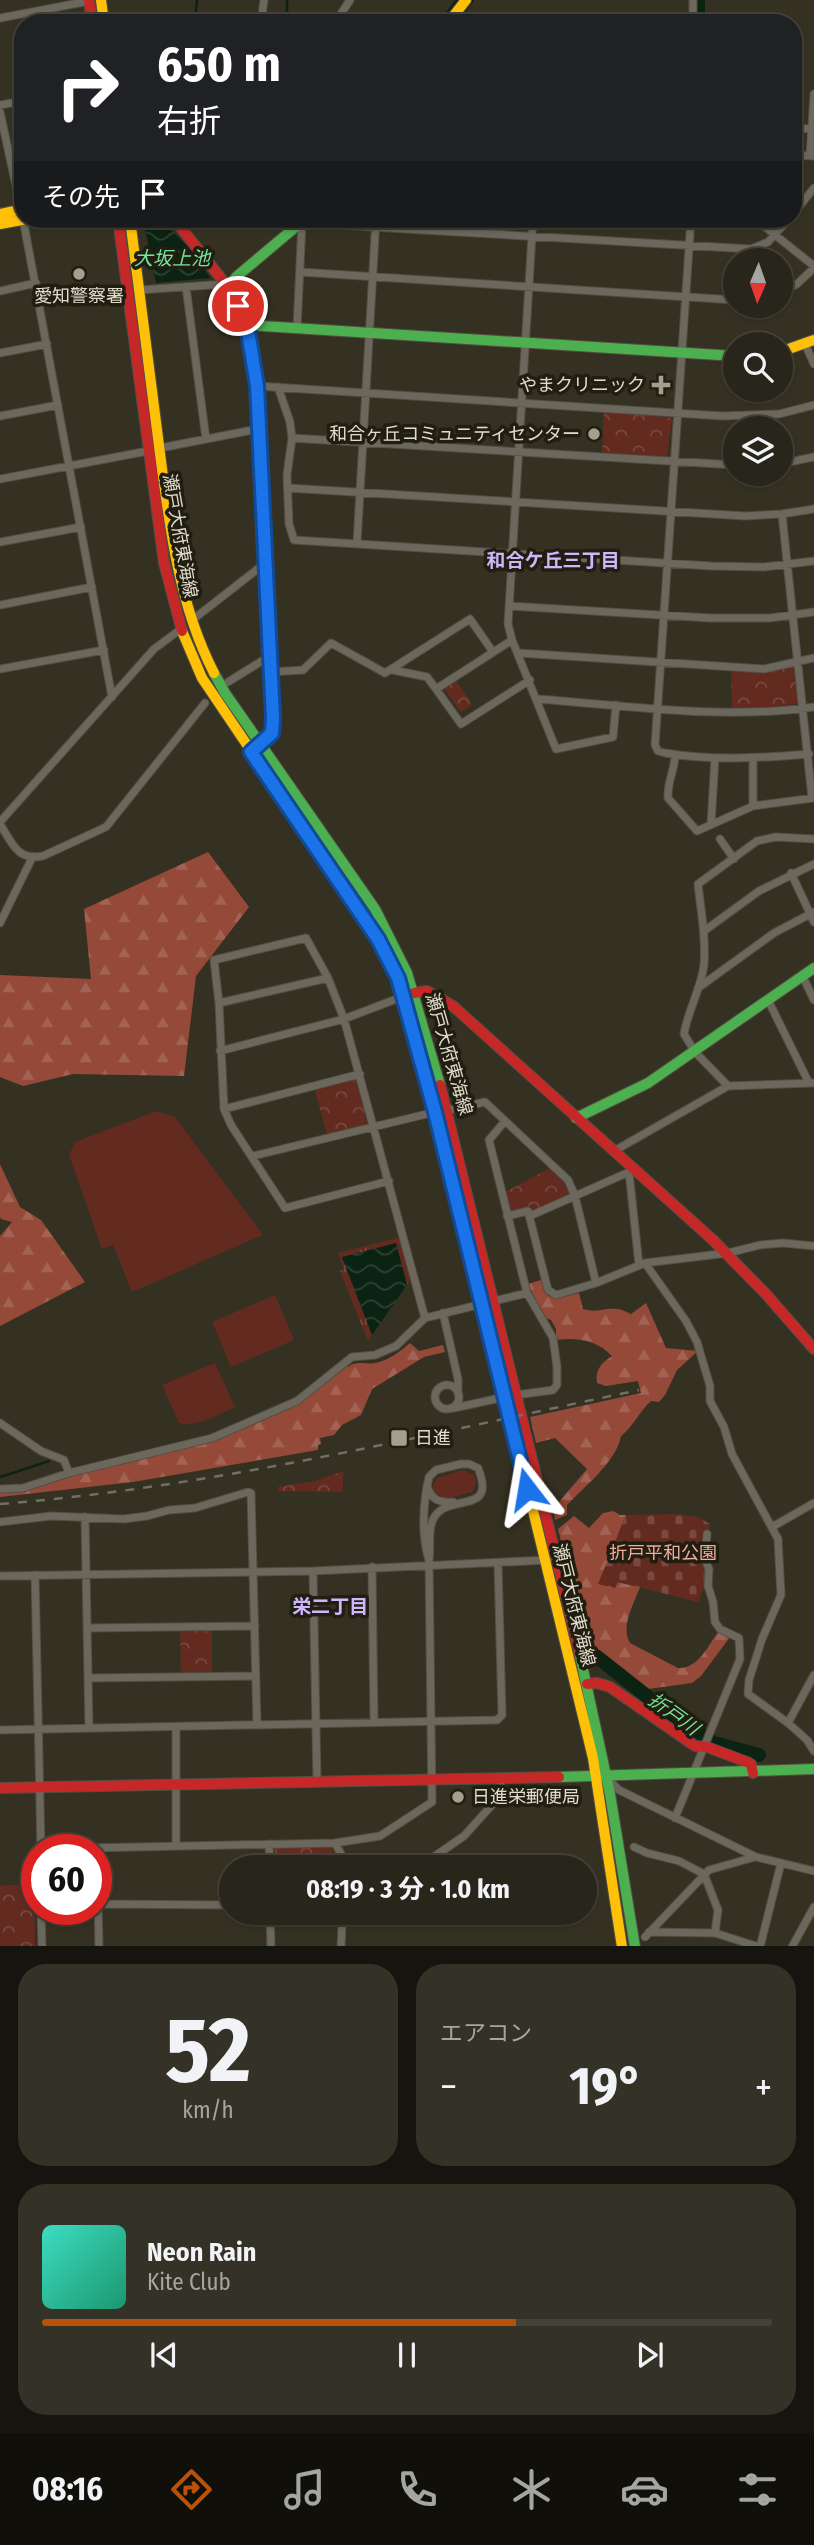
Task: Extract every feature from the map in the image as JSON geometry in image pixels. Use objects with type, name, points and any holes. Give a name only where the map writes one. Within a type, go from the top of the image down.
[{"type":"main road","points":[[455,14],[466,0]]},
{"type":"main road","name":"瀬戸大府東海線","points":[[119,228],[154,449],[179,577],[191,621],[211,669],[256,749]]},
{"type":"main road","name":"瀬戸大府東海線","points":[[131,228],[164,563],[181,629],[202,678],[375,909],[398,953],[435,1112],[488,1303]]},
{"type":"main road","points":[[181,228],[227,285],[247,325],[257,386],[272,733],[256,749]]},
{"type":"main road","points":[[227,285],[296,228]]},
{"type":"main road","points":[[247,325],[370,335],[723,355]]},
{"type":"main road","points":[[793,348],[810,342]]},
{"type":"main road","points":[[576,1118],[648,1083],[814,968]]},
{"type":"main road","points":[[409,994],[428,990],[453,1006],[614,1151],[632,1171],[728,1253],[783,1310],[814,1349]]},
{"type":"main road","name":"瀬戸大府東海線","points":[[409,994],[448,1110],[544,1561],[593,1758],[601,1777],[635,1946]]},
{"type":"main road","name":"瀬戸大府東海線","points":[[510,1396],[556,1558],[587,1684],[622,1946]]},
{"type":"main road","points":[[587,1684],[597,1682],[610,1687],[695,1746],[704,1745],[747,1762],[753,1773]]},
{"type":"main road","points":[[0,1788],[317,1780],[601,1777],[814,1769]]},
{"type":"street","points":[[21,14],[93,0]]},
{"type":"street","points":[[812,156],[814,94]]},
{"type":"street","points":[[0,112],[4,147],[14,182]]},
{"type":"street","points":[[802,128],[812,129]]},
{"type":"street","points":[[802,203],[814,188]]},
{"type":"street","points":[[26,228],[111,697]]},
{"type":"street","points":[[297,328],[303,228]]},
{"type":"street","points":[[357,543],[376,228]]},
{"type":"street","points":[[432,228],[532,237],[751,249],[764,245],[782,228]]},
{"type":"street","points":[[532,228],[508,624],[556,749],[613,737],[615,705]]},
{"type":"street","points":[[690,228],[655,745],[658,751],[675,755],[715,758],[809,754]]},
{"type":"street","points":[[767,228],[814,267],[793,286]]},
{"type":"street","points":[[300,272],[723,299]]},
{"type":"street","points":[[0,291],[36,283]]},
{"type":"street","points":[[139,290],[227,285]]},
{"type":"street","points":[[186,287],[206,439]]},
{"type":"street","points":[[810,342],[814,364]]},
{"type":"street","points":[[0,353],[47,344]]},
{"type":"street","points":[[257,386],[754,416],[787,413],[814,405]]},
{"type":"street","points":[[278,387],[290,422],[292,438],[287,475],[289,524],[294,540],[764,567],[814,561]]},
{"type":"street","points":[[0,416],[58,405]]},
{"type":"street","points":[[0,478],[258,429]]},
{"type":"street","points":[[292,438],[723,464]]},
{"type":"street","points":[[793,461],[814,457]]},
{"type":"street","points":[[288,488],[745,516],[814,509]]},
{"type":"street","points":[[675,755],[675,763],[667,782],[668,798],[697,831],[753,806],[813,798],[782,514]]},
{"type":"street","points":[[0,542],[81,527]]},
{"type":"street","points":[[191,621],[264,564]]},
{"type":"street","points":[[0,605],[92,587]]},
{"type":"street","points":[[509,606],[758,618],[814,612]]},
{"type":"street","points":[[271,672],[303,670],[331,643],[385,673],[470,619],[492,652]]},
{"type":"street","points":[[181,629],[154,649],[0,823],[20,854],[32,858],[43,856],[106,827],[205,703]]},
{"type":"street","points":[[436,689],[512,640]]},
{"type":"street","points":[[0,669],[104,650]]},
{"type":"street","points":[[519,653],[764,668],[814,658]]},
{"type":"street","points":[[228,682],[270,656]]},
{"type":"street","points":[[393,670],[427,677],[461,724],[530,680]]},
{"type":"street","points":[[538,699],[764,712],[814,707]]},
{"type":"street","points":[[711,825],[715,758]]},
{"type":"street","points":[[753,758],[753,806]]},
{"type":"street","points":[[727,1086],[695,1052],[684,1034],[686,1019],[704,967],[704,931],[698,884],[757,841],[776,837],[814,839]]},
{"type":"street","points":[[720,839],[734,859]]},
{"type":"street","points":[[0,923],[32,858]]},
{"type":"street","points":[[704,931],[759,891],[814,864]]},
{"type":"street","points":[[698,988],[774,933],[813,916],[791,873]]},
{"type":"street","points":[[390,1181],[285,1208],[231,1125],[224,1109],[219,1003],[214,960],[306,938],[328,978],[344,1019],[390,1181],[425,1318]]},
{"type":"street","points":[[802,975],[814,1000]]},
{"type":"street","points":[[219,1003],[328,978]]},
{"type":"street","points":[[220,1051],[344,1019],[409,994]]},
{"type":"street","points":[[614,1151],[727,1086],[811,1083],[768,1000]]},
{"type":"street","points":[[224,1109],[360,1074]]},
{"type":"street","points":[[448,1110],[485,1102],[568,1180],[575,1196],[596,1283]]},
{"type":"street","points":[[253,1156],[435,1112]]},
{"type":"street","points":[[458,1394],[451,1386],[444,1385],[437,1389],[436,1403],[442,1408],[449,1408],[553,1390],[557,1385],[553,1338],[527,1293],[489,1140],[505,1121]]},
{"type":"street","points":[[530,1216],[632,1171],[642,1264],[686,1321],[697,1342],[710,1386],[710,1401],[724,1427],[732,1454],[778,1539],[781,1595],[762,1639],[749,1680],[748,1694],[788,1723],[807,1740],[814,1751]]},
{"type":"street","points":[[507,1216],[528,1210],[548,1290],[556,1295],[596,1283],[642,1264],[728,1253],[760,1245],[783,1243],[814,1246]]},
{"type":"street","points":[[0,1489],[23,1488],[69,1473],[212,1438],[297,1401],[352,1357],[375,1355],[396,1346],[425,1318],[527,1293]]},
{"type":"street","points":[[443,1313],[458,1379],[456,1405],[449,1408]]},
{"type":"street","points":[[0,1423],[41,1451],[64,1460],[69,1473]]},
{"type":"street","points":[[112,1847],[335,1843],[380,1836],[432,1802],[429,1563],[433,1518],[445,1508],[475,1499],[482,1493],[479,1471],[472,1465],[461,1464],[436,1470],[430,1475],[427,1486],[425,1547],[429,1563]]},
{"type":"street","points":[[427,1486],[432,1496],[441,1502],[464,1502]]},
{"type":"street","points":[[0,1522],[51,1516],[124,1519],[147,1517],[169,1510],[195,1508],[250,1492],[253,1496],[257,1724]]},
{"type":"street","points":[[772,1527],[814,1503]]},
{"type":"street","points":[[85,1517],[89,1728]]},
{"type":"street","points":[[675,1818],[739,1666],[739,1638],[720,1629],[715,1622],[708,1586],[709,1569],[705,1560],[707,1534]]},
{"type":"street","points":[[0,1576],[254,1572],[429,1563],[544,1561],[556,1558]]},
{"type":"street","points":[[0,1730],[494,1721],[502,1717],[498,1563]]},
{"type":"street","points":[[372,1567],[374,1723]]},
{"type":"street","points":[[313,1570],[317,1780]]},
{"type":"street","points":[[35,1575],[41,1834]]},
{"type":"street","points":[[87,1628],[255,1626]]},
{"type":"street","points":[[739,1666],[749,1680]]},
{"type":"street","points":[[788,1723],[814,1675]]},
{"type":"street","points":[[88,1678],[256,1676]]},
{"type":"street","points":[[176,1727],[176,1845]]},
{"type":"street","points":[[436,1855],[464,1836],[500,1796],[501,1777]]},
{"type":"street","points":[[601,1777],[619,1790],[756,1857],[814,1871]]},
{"type":"street","points":[[335,1843],[342,1855]]},
{"type":"street","points":[[270,1844],[270,1855]]},
{"type":"street","points":[[634,1847],[679,1861],[705,1874],[718,1910],[715,1933]]},
{"type":"street","points":[[756,1857],[709,1870],[647,1934],[715,1933],[756,1946]]},
{"type":"street","points":[[759,1946],[781,1863]]},
{"type":"street","points":[[112,1904],[219,1905]]},
{"type":"street","points":[[794,1946],[814,1908]]},
{"type":"street","points":[[41,1925],[42,1946]]},
{"type":"street","points":[[98,1925],[99,1946]]},
{"type":"street","points":[[270,1925],[271,1946]]},
{"type":"street","points":[[341,1946],[343,1925]]},
{"type":"green space","points":[[604,412],[672,418],[667,457],[602,453]]},
{"type":"green space","points":[[793,667],[798,703],[765,709],[732,709],[731,669]]},
{"type":"green space","points":[[456,680],[472,705],[461,712],[445,690],[445,687]]},
{"type":"green space","points":[[208,852],[249,907],[196,976],[184,1076],[73,1074],[23,1086],[0,1077],[0,975],[91,979],[84,909]]},
{"type":"green space","points":[[355,1080],[367,1124],[327,1135],[315,1090]]},
{"type":"green space","points":[[156,1111],[175,1117],[263,1235],[132,1292],[113,1245],[102,1249],[69,1155],[75,1142]]},
{"type":"green space","points":[[0,1164],[20,1207],[41,1220],[85,1282],[0,1326],[0,1236],[12,1222],[0,1217]]},
{"type":"green space","points":[[550,1168],[564,1182],[571,1196],[533,1213],[531,1206],[513,1210],[509,1208],[505,1192]]},
{"type":"green space","points":[[401,1237],[410,1280],[407,1285],[396,1243],[342,1258],[372,1335],[368,1341],[340,1271],[344,1269],[338,1253]]},
{"type":"green space","points":[[541,1280],[548,1296],[561,1297],[579,1293],[583,1309],[617,1309],[631,1314],[646,1303],[666,1348],[698,1351],[677,1370],[659,1402],[651,1401],[621,1436],[606,1464],[567,1505],[567,1515],[555,1520],[553,1509],[587,1469],[555,1438],[536,1443],[530,1417],[641,1393],[638,1381],[606,1386],[597,1383],[600,1367],[612,1356],[600,1346],[572,1339],[556,1340],[556,1329],[551,1320],[544,1317],[528,1284]]},
{"type":"green space","points":[[275,1295],[294,1340],[231,1367],[212,1322]]},
{"type":"green space","points":[[410,1343],[419,1351],[443,1345],[445,1352],[424,1357],[372,1389],[361,1415],[342,1425],[334,1435],[320,1438],[318,1450],[133,1482],[0,1497],[0,1492],[151,1457],[227,1434],[296,1404],[346,1365],[348,1367],[380,1362]]},
{"type":"green space","points":[[215,1363],[235,1407],[193,1424],[179,1423],[162,1385]]},
{"type":"green space","points":[[462,1470],[475,1475],[476,1484],[472,1492],[446,1499],[434,1494],[432,1486],[437,1478]]},
{"type":"green space","points":[[343,1471],[343,1492],[278,1491],[278,1487],[315,1481]]},
{"type":"green space","points":[[613,1511],[626,1515],[618,1535],[617,1582],[640,1587],[627,1622],[630,1643],[678,1668],[697,1661],[718,1632],[730,1637],[701,1676],[692,1683],[648,1689],[646,1692],[597,1654],[594,1658],[589,1654],[558,1529],[574,1516],[589,1528],[603,1513]]},
{"type":"green space","name":"折戸平和公園","points":[[674,1514],[698,1517],[710,1524],[709,1531],[705,1531],[705,1590],[703,1589],[698,1602],[618,1582],[615,1588],[598,1584],[626,1515]]},
{"type":"green space","points":[[212,1629],[212,1673],[181,1673],[180,1630]]},
{"type":"green space","points":[[328,1847],[335,1855],[275,1855],[275,1848]]},
{"type":"green space","points":[[21,1885],[21,1925],[35,1925],[35,1946],[0,1946],[0,1886]]},
{"type":"water","name":"大坂上池","points":[[145,228],[169,228],[196,255],[210,278],[156,283]]},
{"type":"water","points":[[396,1243],[407,1285],[372,1335],[342,1257]]},
{"type":"waterway","points":[[196,14],[197,0]]},
{"type":"waterway","points":[[287,0],[287,14]]},
{"type":"waterway","points":[[446,14],[457,0]]},
{"type":"waterway","points":[[463,14],[473,0]]},
{"type":"waterway","points":[[698,0],[698,14]]},
{"type":"waterway","points":[[0,1477],[49,1461]]},
{"type":"waterway","name":"折戸川","points":[[596,1656],[662,1708],[714,1743],[759,1755]]},
{"type":"railway","points":[[0,1504],[81,1496],[241,1472],[639,1390]]},
{"type":"traffic: fast","points":[[228,287],[236,277],[294,228]]},
{"type":"traffic: fast","points":[[247,325],[723,355]]},
{"type":"traffic: fast","points":[[214,673],[225,693],[375,909],[407,973],[440,1085]]},
{"type":"traffic: fast","points":[[576,1118],[648,1083],[814,968]]},
{"type":"traffic: fast","points":[[579,1651],[610,1794],[635,1946]]},
{"type":"traffic: fast","points":[[559,1777],[814,1769]]},
{"type":"traffic: slow","points":[[101,0],[103,14]]},
{"type":"traffic: slow","points":[[455,14],[466,0]]},
{"type":"traffic: slow","points":[[0,214],[14,211]]},
{"type":"traffic: slow","points":[[0,224],[14,221]]},
{"type":"traffic: slow","points":[[131,228],[171,533],[183,591],[214,673]]},
{"type":"traffic: slow","points":[[793,347],[814,340]]},
{"type":"traffic: slow","points":[[182,631],[202,678],[378,939],[398,978],[435,1113]]},
{"type":"traffic: slow","points":[[500,1374],[593,1758],[622,1946]]},
{"type":"traffic: jam","points":[[89,0],[91,14]]},
{"type":"traffic: jam","points":[[119,228],[164,563],[182,631]]},
{"type":"traffic: jam","points":[[181,228],[228,287],[247,325],[257,386],[273,718],[272,733],[254,751]]},
{"type":"traffic: jam","points":[[414,993],[427,991],[453,1006],[713,1240],[765,1293],[814,1349]]},
{"type":"traffic: jam","points":[[440,1085],[579,1651]]},
{"type":"traffic: jam","points":[[435,1113],[500,1374]]},
{"type":"traffic: jam","points":[[587,1684],[597,1683],[610,1687],[695,1746],[707,1747],[747,1762],[751,1764],[753,1773]]},
{"type":"traffic: jam","points":[[0,1788],[559,1777]]},
{"type":"place","name":"愛知警察署","points":[[79,274]]},
{"type":"place","name":"やまクリニック","points":[[661,385]]},
{"type":"place","name":"和合ヶ丘コミュニティセンター","points":[[594,434]]},
{"type":"place","name":"日進","points":[[399,1438]]},
{"type":"place","name":"日進栄郵便局","points":[[458,1797]]},
{"type":"district","name":"和合ケ丘三丁目","points":[[553,560]]},
{"type":"district","name":"栄二丁目","points":[[330,1606]]},
{"type":"route","points":[[238,306],[247,325],[257,386],[273,718],[270,737],[251,752],[378,939],[398,978],[435,1112],[527,1489]]}]
